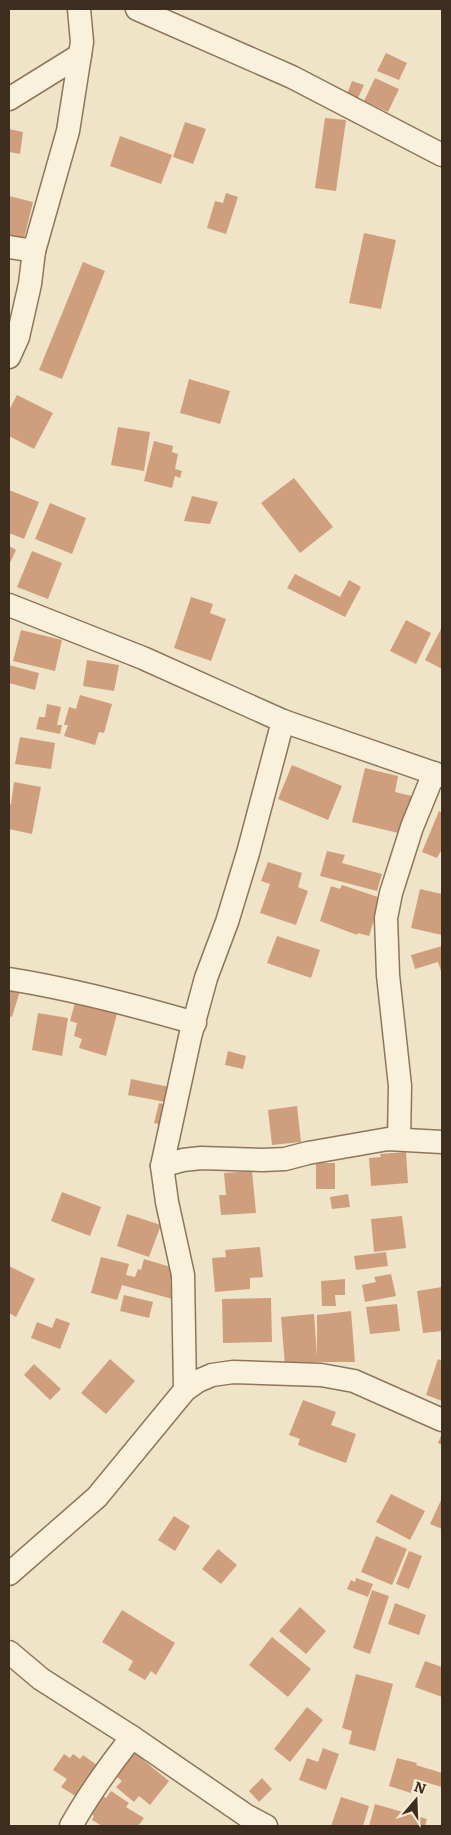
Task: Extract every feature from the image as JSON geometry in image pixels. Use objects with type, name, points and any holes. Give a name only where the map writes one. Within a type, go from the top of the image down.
[{"type":"street","points":[[9,357],[18,338],[30,284],[34,251],[68,131],[82,42],[79,9]]},
{"type":"street","points":[[137,9],[292,77],[442,155]]},
{"type":"street","points":[[9,99],[80,55]]},
{"type":"street","points":[[9,247],[34,251]]},
{"type":"street","points":[[9,605],[142,658],[283,721],[438,774],[412,827],[391,892],[386,918],[388,975],[400,1086],[398,1140]]},
{"type":"street","points":[[185,1390],[184,1275],[167,1202],[162,1166],[190,1037],[206,978],[227,922],[248,853],[283,721]]},
{"type":"street","points":[[9,979],[55,986],[195,1023]]},
{"type":"street","points":[[162,1166],[183,1160],[201,1158],[285,1159],[379,1140],[442,1142]]},
{"type":"street","points":[[9,1574],[97,1497],[185,1390],[198,1381],[212,1375],[232,1372],[321,1375],[354,1381],[442,1420]]},
{"type":"street","points":[[9,1652],[41,1679],[132,1737],[251,1823]]},
{"type":"street","points":[[71,1826],[86,1798],[132,1737]]},
{"type":"building","points":[[386,53],[407,63],[399,80],[377,71]]},
{"type":"building","points":[[375,78],[399,89],[388,112],[364,101]]},
{"type":"building","points":[[352,81],[364,85],[358,98],[347,94]]},
{"type":"building","points":[[325,118],[346,120],[336,191],[315,188]]},
{"type":"building","points":[[185,122],[206,129],[193,164],[173,157]]},
{"type":"building","points":[[9,129],[23,132],[20,154],[9,152]]},
{"type":"building","points":[[120,136],[172,155],[161,184],[110,166]]},
{"type":"building","points":[[226,193],[238,197],[226,234],[207,228],[215,201],[223,203]]},
{"type":"building","points":[[9,196],[33,202],[24,239],[9,235]]},
{"type":"building","points":[[364,233],[396,240],[381,309],[349,303]]},
{"type":"building","points":[[83,262],[105,271],[62,379],[39,370]]},
{"type":"building","points":[[189,379],[230,391],[220,424],[180,413]]},
{"type":"building","points":[[17,395],[53,413],[34,449],[9,436],[9,410]]},
{"type":"building","points":[[118,427],[150,432],[144,471],[111,465]]},
{"type":"building","points":[[154,441],[173,446],[172,452],[178,454],[175,469],[182,471],[180,478],[175,476],[172,488],[144,481]]},
{"type":"building","points":[[294,478],[333,527],[300,553],[261,503]]},
{"type":"building","points":[[9,490],[39,502],[24,539],[9,533]]},
{"type":"building","points":[[192,496],[218,502],[210,524],[184,521]]},
{"type":"building","points":[[50,503],[86,518],[72,554],[35,539]]},
{"type":"building","points":[[9,546],[16,550],[9,565]]},
{"type":"building","points":[[32,551],[62,563],[48,599],[17,587]]},
{"type":"building","points":[[295,574],[340,597],[349,580],[361,587],[345,617],[287,588]]},
{"type":"building","points":[[191,597],[213,604],[210,613],[226,619],[211,661],[174,648]]},
{"type":"building","points":[[406,620],[431,633],[416,664],[390,651]]},
{"type":"building","points":[[442,627],[442,669],[425,660]]},
{"type":"building","points":[[21,630],[62,640],[55,671],[13,661]]},
{"type":"building","points":[[87,660],[119,665],[114,691],[83,686]]},
{"type":"building","points":[[9,665],[39,673],[35,690],[9,683]]},
{"type":"building","points":[[80,695],[112,704],[104,733],[99,732],[95,745],[64,736],[68,725],[64,725],[69,707],[76,709]]},
{"type":"building","points":[[47,704],[61,707],[57,725],[62,725],[60,734],[36,729],[39,717],[45,717]]},
{"type":"building","points":[[20,737],[55,743],[51,769],[15,764]]},
{"type":"building","points":[[292,765],[342,786],[328,820],[278,799]]},
{"type":"building","points":[[365,768],[398,776],[395,792],[416,797],[407,835],[352,822]]},
{"type":"building","points":[[14,782],[41,787],[32,834],[9,829],[9,804],[11,804]]},
{"type":"building","points":[[439,811],[442,813],[442,849],[437,858],[422,852]]},
{"type":"building","points":[[327,851],[345,855],[342,863],[382,874],[377,891],[320,876]]},
{"type":"building","points":[[268,862],[302,873],[298,887],[308,891],[296,925],[260,913],[270,884],[261,881]]},
{"type":"building","points":[[342,885],[381,898],[369,936],[358,933],[357,935],[320,921],[331,886],[340,889]]},
{"type":"building","points":[[420,889],[442,894],[442,935],[411,928]]},
{"type":"building","points":[[277,936],[320,950],[311,978],[267,963]]},
{"type":"building","points":[[442,946],[442,974],[438,962],[415,969],[411,955]]},
{"type":"building","points":[[9,988],[20,991],[12,1017],[9,1016]]},
{"type":"building","points":[[75,1003],[115,1007],[114,1013],[117,1014],[106,1056],[79,1048],[82,1039],[74,1036],[77,1023],[70,1021]]},
{"type":"building","points":[[38,1013],[68,1018],[62,1056],[32,1050]]},
{"type":"building","points":[[228,1051],[246,1056],[243,1069],[225,1065]]},
{"type":"building","points":[[131,1079],[174,1088],[171,1103],[128,1095]]},
{"type":"building","points":[[159,1103],[173,1107],[167,1126],[154,1123]]},
{"type":"building","points":[[297,1106],[301,1142],[272,1145],[268,1110]]},
{"type":"building","points":[[406,1152],[408,1183],[371,1186],[369,1158],[381,1157],[380,1154]]},
{"type":"building","points":[[316,1163],[335,1163],[335,1189],[316,1189]]},
{"type":"building","points":[[252,1171],[256,1213],[221,1215],[219,1195],[226,1195],[224,1173]]},
{"type":"building","points":[[62,1192],[101,1207],[90,1236],[51,1221]]},
{"type":"building","points":[[348,1194],[350,1207],[332,1209],[330,1197]]},
{"type":"building","points":[[127,1214],[161,1225],[149,1257],[117,1246]]},
{"type":"building","points":[[402,1216],[406,1248],[374,1252],[371,1219]]},
{"type":"building","points":[[260,1247],[263,1277],[250,1278],[250,1289],[215,1292],[212,1258],[226,1257],[225,1250]]},
{"type":"building","points":[[386,1252],[388,1266],[356,1270],[354,1256]]},
{"type":"building","points":[[101,1257],[129,1264],[126,1275],[135,1277],[138,1269],[141,1270],[144,1259],[174,1268],[170,1282],[176,1284],[172,1299],[122,1285],[117,1300],[91,1293]]},
{"type":"building","points":[[9,1266],[35,1279],[16,1317],[9,1313]]},
{"type":"building","points":[[391,1274],[396,1296],[365,1302],[362,1285],[376,1282],[374,1277]]},
{"type":"building","points":[[345,1279],[345,1295],[335,1295],[336,1306],[322,1306],[321,1281]]},
{"type":"building","points":[[442,1287],[442,1331],[423,1333],[417,1291]]},
{"type":"building","points":[[124,1295],[153,1302],[149,1318],[120,1311]]},
{"type":"building","points":[[271,1298],[272,1342],[223,1343],[222,1299]]},
{"type":"building","points":[[397,1304],[400,1331],[370,1334],[366,1307]]},
{"type":"building","points":[[351,1311],[355,1362],[317,1362],[285,1366],[281,1317],[314,1314],[317,1356],[317,1315]]},
{"type":"building","points":[[56,1318],[70,1323],[60,1349],[31,1338],[37,1322],[52,1328]]},
{"type":"building","points":[[110,1359],[135,1381],[106,1414],[81,1393]]},
{"type":"building","points":[[438,1359],[442,1361],[442,1401],[426,1395]]},
{"type":"building","points":[[34,1364],[61,1389],[50,1400],[24,1375]]},
{"type":"building","points":[[303,1400],[336,1412],[331,1425],[356,1434],[346,1463],[298,1445],[300,1439],[289,1435]]},
{"type":"building","points":[[442,1433],[442,1445],[438,1443]]},
{"type":"building","points":[[391,1494],[425,1511],[410,1540],[376,1522]]},
{"type":"building","points":[[442,1498],[442,1529],[430,1524]]},
{"type":"building","points":[[174,1516],[190,1526],[175,1551],[158,1540]]},
{"type":"building","points":[[376,1536],[407,1549],[392,1585],[361,1572]]},
{"type":"building","points":[[218,1549],[237,1565],[221,1584],[202,1569]]},
{"type":"building","points":[[409,1551],[422,1556],[409,1589],[396,1584]]},
{"type":"building","points":[[356,1578],[373,1584],[368,1597],[347,1589],[351,1580],[355,1582]]},
{"type":"building","points":[[372,1590],[389,1596],[370,1654],[353,1648]]},
{"type":"building","points":[[395,1603],[426,1615],[419,1635],[388,1624]]},
{"type":"building","points":[[300,1607],[326,1631],[306,1654],[279,1631]]},
{"type":"building","points":[[122,1610],[175,1643],[156,1675],[151,1671],[145,1680],[128,1670],[133,1661],[102,1642]]},
{"type":"building","points":[[272,1637],[311,1669],[288,1697],[249,1665]]},
{"type":"building","points":[[425,1661],[442,1667],[442,1697],[415,1687]]},
{"type":"building","points":[[356,1674],[393,1684],[375,1751],[349,1744],[352,1731],[342,1728]]},
{"type":"building","points":[[307,1707],[323,1720],[290,1762],[274,1749]]},
{"type":"building","points":[[323,1748],[339,1754],[326,1790],[299,1780],[307,1758],[318,1762]]},
{"type":"building","points":[[132,1751],[169,1781],[150,1805],[139,1796],[134,1802],[116,1787],[122,1781],[113,1774]]},
{"type":"building","points":[[64,1754],[70,1758],[73,1754],[80,1759],[83,1755],[98,1766],[77,1797],[61,1787],[67,1779],[53,1770]]},
{"type":"building","points":[[397,1758],[417,1763],[416,1765],[442,1773],[442,1787],[414,1779],[411,1793],[389,1786]]},
{"type":"building","points":[[262,1778],[272,1789],[259,1802],[249,1791]]},
{"type":"building","points":[[111,1791],[129,1803],[126,1807],[144,1818],[138,1826],[102,1826],[92,1820],[94,1816],[91,1814],[103,1796],[106,1798]]},
{"type":"building","points":[[341,1797],[369,1806],[363,1826],[331,1826]]},
{"type":"building","points":[[375,1804],[427,1819],[425,1826],[369,1826]]}]
